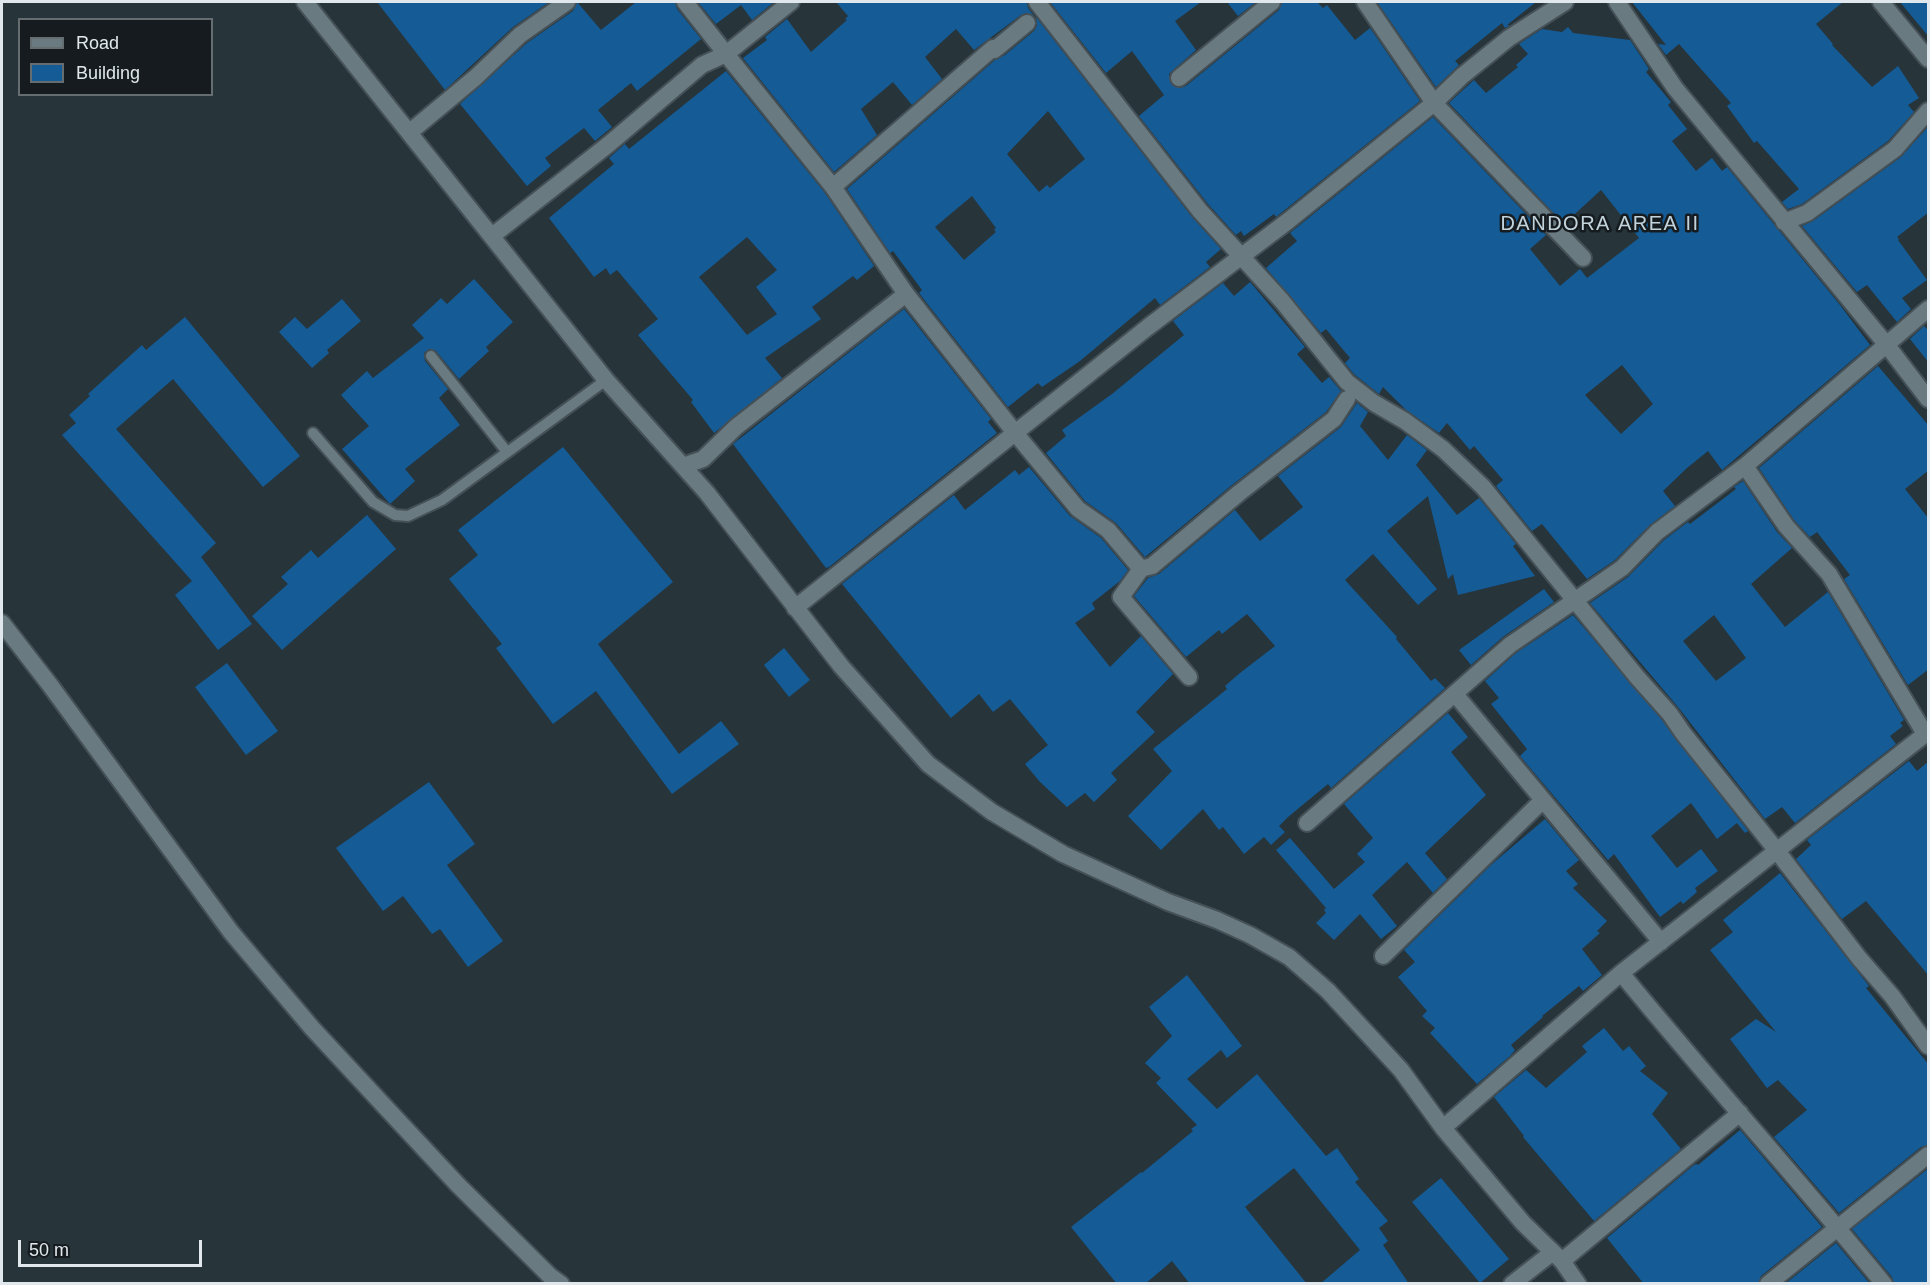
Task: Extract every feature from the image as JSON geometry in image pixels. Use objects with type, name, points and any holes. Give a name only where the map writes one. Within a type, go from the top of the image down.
[{"type":"street","points":[[305,2],[606,380],[706,493],[841,666],[928,764],[992,812],[1063,854],[1168,902],[1217,920],[1289,957],[1328,991],[1401,1070],[1443,1128],[1578,1284]]},
{"type":"street","points":[[410,132],[476,77],[520,35],[567,2]]},
{"type":"street","points":[[686,2],[833,187],[906,294],[1016,434],[1078,509],[1107,530],[1140,569]]},
{"type":"street","points":[[492,236],[609,144],[702,65],[726,54],[790,2]]},
{"type":"street","points":[[1037,2],[1200,211],[1282,301],[1347,382],[1443,450],[1483,487],[1637,677],[1670,714],[1929,1046]]},
{"type":"street","points":[[1179,78],[1272,2]]},
{"type":"street","points":[[1365,2],[1434,103],[1582,258]]},
{"type":"street","points":[[795,608],[1434,103],[1461,76],[1509,39],[1565,2]]},
{"type":"street","points":[[1617,2],[1675,88],[1929,399]]},
{"type":"street","points":[[1881,2],[1929,59]]},
{"type":"street","points":[[833,187],[993,48],[994,50],[1027,23]]},
{"type":"street","points":[[1784,222],[1807,213],[1895,149],[1929,111]]},
{"type":"street","points":[[683,466],[703,459],[736,427],[906,294]]},
{"type":"street","points":[[1307,824],[1510,645],[1622,568],[1657,532],[1745,466],[1929,309]]},
{"type":"street","points":[[1189,677],[1121,597],[1140,569],[1152,566],[1239,493],[1334,419],[1347,399]]},
{"type":"street","points":[[1443,1128],[1621,973],[1927,733],[1829,574],[1786,526],[1745,466]]},
{"type":"street","points":[[2,623],[57,694],[238,941],[312,1028],[458,1185],[550,1276],[561,1284]]},
{"type":"street","points":[[1455,694],[1661,942]]},
{"type":"street","points":[[1383,956],[1542,801]]},
{"type":"street","points":[[1621,973],[1884,1284]]},
{"type":"street","points":[[1512,1284],[1557,1257],[1740,1113]]},
{"type":"street","points":[[1768,1284],[1929,1155]]},
{"type":"lane","points":[[431,356],[507,452]]},
{"type":"lane","points":[[313,433],[373,502],[395,515],[408,516],[442,500],[606,380]]},
{"type":"building","points":[[377,2],[549,2],[513,27],[445,90]]},
{"type":"building","points":[[577,2],[601,30],[636,2],[675,2],[677,9],[701,39],[637,91],[631,83],[598,110],[612,127],[595,141],[584,128],[545,158],[551,166],[527,186],[460,104],[527,43],[573,11]]},
{"type":"building","points":[[698,2],[774,2],[752,20],[741,5],[716,24]]},
{"type":"building","points":[[836,2],[1027,2],[1034,16],[1026,13],[1021,15],[974,50],[956,29],[925,57],[942,79],[912,105],[893,82],[861,109],[877,135],[834,172],[743,58],[767,40],[765,37],[787,19],[811,52],[847,20],[845,19],[848,16]]},
{"type":"building","points":[[1050,2],[1201,2],[1175,21],[1196,50],[1169,74],[1171,84],[1180,88],[1186,86],[1279,10],[1282,2],[1317,2],[1323,8],[1327,5],[1355,40],[1370,28],[1420,101],[1276,217],[1274,214],[1244,236],[1241,231],[1236,235],[1208,204],[1139,116],[1164,95],[1132,51],[1106,73]]},
{"type":"building","points":[[1227,2],[1256,2],[1238,16]]},
{"type":"building","points":[[1377,2],[1536,2],[1507,25],[1510,25],[1505,28],[1502,23],[1455,61],[1459,65],[1436,87]]},
{"type":"building","points":[[1632,2],[1843,2],[1816,24],[1832,45],[1872,87],[1898,66],[1919,98],[1908,105],[1914,112],[1888,141],[1802,204],[1788,209],[1782,202],[1799,189],[1757,141],[1754,143],[1727,106],[1731,103],[1679,44],[1666,55],[1658,44],[1666,45]]},
{"type":"building","points":[[1900,2],[1929,2],[1929,37]]},
{"type":"building","points":[[1036,17],[1192,217],[1221,249],[1206,262],[1210,267],[1160,305],[1155,298],[1080,361],[1042,387],[1038,383],[1008,407],[919,293],[922,290],[893,251],[890,253],[847,189],[995,60],[1005,55],[1034,31],[1037,26]],"holes":[[[1048,111],[1085,159],[1050,188],[1047,185],[1039,192],[1007,154]],[[972,196],[996,228],[994,230],[996,232],[964,260],[935,227]]]},
{"type":"building","points":[[1568,27],[1573,33],[1630,40],[1649,69],[1646,72],[1671,102],[1668,105],[1687,129],[1672,141],[1696,171],[1712,158],[1722,171],[1727,167],[1870,345],[1722,470],[1708,451],[1687,468],[1663,491],[1675,506],[1650,525],[1615,560],[1587,579],[1542,524],[1532,531],[1496,486],[1503,480],[1474,446],[1470,450],[1447,423],[1439,433],[1406,410],[1383,387],[1379,394],[1354,374],[1345,363],[1350,358],[1326,329],[1321,333],[1266,268],[1297,241],[1290,233],[1433,117],[1546,235],[1530,249],[1560,286],[1580,269],[1587,278],[1639,238],[1601,190],[1564,224],[1449,103],[1474,80],[1486,93],[1518,67],[1516,65],[1528,54],[1519,44],[1542,29],[1562,32]],"holes":[[[1622,365],[1653,404],[1621,434],[1585,395]]]},
{"type":"building","points":[[726,71],[825,193],[874,266],[857,280],[853,276],[812,307],[821,319],[765,358],[782,378],[714,433],[691,402],[693,400],[638,335],[658,319],[617,270],[610,275],[606,268],[594,277],[549,218],[614,164],[609,158],[625,144],[629,149]],"holes":[[[747,237],[777,270],[756,287],[777,314],[747,335],[699,277]]]},
{"type":"building","points":[[1927,128],[1929,212],[1897,237],[1927,280],[1902,298],[1911,309],[1897,322],[1867,285],[1857,292],[1802,226],[1813,221],[1901,157]]},
{"type":"building","points":[[474,279],[513,322],[486,347],[489,351],[459,379],[436,351],[429,349],[424,353],[425,361],[448,389],[439,398],[460,425],[405,469],[415,481],[390,504],[342,449],[369,426],[341,395],[367,371],[373,378],[424,338],[412,325],[441,298],[447,304]]},
{"type":"building","points":[[1250,282],[1305,347],[1297,354],[1322,383],[1329,377],[1341,391],[1326,412],[1145,557],[1116,523],[1085,501],[1046,453],[1066,436],[1062,430],[1112,394],[1184,335],[1173,321],[1223,283],[1234,296]]},
{"type":"building","points":[[342,299],[361,321],[327,350],[329,353],[312,368],[279,332],[295,317],[307,329]]},
{"type":"building","points":[[904,309],[991,419],[988,422],[997,433],[826,568],[733,444]]},
{"type":"building","points":[[185,317],[300,456],[263,487],[173,379],[116,429],[216,543],[201,557],[252,624],[218,650],[175,595],[192,581],[62,435],[76,423],[69,415],[90,396],[88,394],[142,345],[146,350]]},
{"type":"building","points":[[1924,326],[1929,331],[1929,363],[1910,339]]},
{"type":"building","points":[[1878,366],[1929,426],[1929,470],[1905,489],[1929,519],[1929,669],[1908,685],[1844,579],[1850,575],[1817,532],[1810,537],[1794,520],[1759,468]]},
{"type":"building","points":[[1357,403],[1368,412],[1360,426],[1388,460],[1407,435],[1427,450],[1416,465],[1457,515],[1479,498],[1516,544],[1513,546],[1535,576],[1458,595],[1453,574],[1448,579],[1428,496],[1387,531],[1437,589],[1418,605],[1373,554],[1345,580],[1397,637],[1396,639],[1431,681],[1435,678],[1445,688],[1331,788],[1328,784],[1288,817],[1279,826],[1285,832],[1271,845],[1264,837],[1244,854],[1223,827],[1219,830],[1203,809],[1161,850],[1128,816],[1172,771],[1153,749],[1227,689],[1225,686],[1240,673],[1275,646],[1247,614],[1222,634],[1219,630],[1186,657],[1134,596],[1148,578],[1159,574],[1235,510],[1260,541],[1303,507],[1278,476],[1341,427]]},
{"type":"building","points":[[563,447],[673,582],[598,644],[679,754],[721,721],[739,744],[672,794],[596,691],[553,724],[496,648],[502,644],[449,579],[478,555],[458,530]]},
{"type":"building","points":[[1029,467],[1070,516],[1101,538],[1128,570],[1120,581],[1092,603],[1095,609],[1075,623],[1110,667],[1141,636],[1173,674],[1136,712],[1155,732],[1111,773],[1117,780],[1094,802],[1085,793],[1067,807],[1040,782],[1025,764],[1048,745],[1010,699],[993,712],[979,694],[951,718],[842,584],[954,495],[965,510],[1015,470],[1019,475]]},
{"type":"building","points":[[1743,481],[1777,532],[1792,548],[1751,584],[1785,627],[1828,592],[1904,720],[1900,723],[1903,726],[1890,736],[1896,744],[1795,823],[1782,807],[1765,819],[1678,707],[1590,603],[1628,577],[1664,540],[1688,522],[1690,524],[1736,489],[1734,487]],"holes":[[[1714,615],[1746,658],[1716,681],[1683,641]]]},
{"type":"building","points":[[367,515],[396,549],[282,650],[252,616],[288,584],[281,577],[311,550],[318,558]]},
{"type":"building","points":[[1544,589],[1554,602],[1504,636],[1471,665],[1459,650]]},
{"type":"building","points":[[1573,615],[1662,720],[1748,831],[1745,833],[1737,823],[1717,839],[1691,803],[1651,836],[1677,868],[1701,849],[1718,871],[1695,888],[1697,892],[1683,904],[1681,901],[1660,917],[1614,854],[1608,860],[1520,756],[1527,749],[1491,704],[1499,698],[1485,681],[1516,653]]},
{"type":"building","points":[[784,648],[810,680],[789,697],[764,665]]},
{"type":"building","points":[[227,663],[278,731],[246,755],[195,687]]},
{"type":"building","points":[[1448,713],[1468,737],[1451,752],[1486,795],[1425,853],[1447,879],[1433,893],[1407,862],[1372,895],[1397,926],[1381,939],[1360,914],[1334,940],[1316,923],[1326,913],[1324,910],[1326,908],[1276,850],[1290,838],[1334,889],[1365,862],[1357,854],[1373,838],[1344,804]]},
{"type":"building","points":[[1909,761],[1917,771],[1929,761],[1929,976],[1866,901],[1842,919],[1796,859],[1811,845],[1807,840]]},
{"type":"building","points":[[429,782],[475,844],[447,865],[503,941],[468,967],[440,929],[432,934],[403,896],[383,911],[336,848]]},
{"type":"building","points":[[1545,819],[1579,860],[1566,871],[1578,884],[1573,888],[1607,921],[1597,931],[1600,933],[1582,949],[1602,975],[1583,991],[1579,986],[1542,1016],[1511,1045],[1515,1050],[1510,1056],[1477,1084],[1430,1033],[1435,1028],[1422,1016],[1427,1011],[1398,977],[1415,962],[1404,950],[1492,864]]},
{"type":"building","points":[[1780,873],[1869,986],[1866,988],[1929,1065],[1929,1145],[1921,1147],[1839,1213],[1774,1137],[1807,1110],[1778,1080],[1767,1088],[1730,1039],[1756,1019],[1776,1032],[1710,950],[1733,932],[1723,920]]},
{"type":"building","points":[[1187,975],[1242,1046],[1227,1058],[1221,1050],[1187,1079],[1217,1109],[1257,1074],[1326,1156],[1337,1148],[1359,1179],[1355,1182],[1388,1221],[1379,1228],[1388,1241],[1383,1245],[1409,1284],[1320,1284],[1360,1250],[1294,1168],[1245,1207],[1307,1284],[1190,1284],[1172,1261],[1145,1284],[1117,1284],[1071,1227],[1142,1173],[1193,1131],[1191,1129],[1197,1125],[1156,1083],[1161,1078],[1145,1063],[1172,1036],[1149,1007]]},
{"type":"building","points":[[1604,1028],[1623,1051],[1629,1046],[1646,1066],[1640,1071],[1668,1093],[1652,1114],[1681,1149],[1594,1221],[1523,1137],[1494,1097],[1526,1070],[1546,1088],[1587,1052],[1582,1046]]},
{"type":"building","points":[[1740,1130],[1822,1227],[1761,1276],[1758,1284],[1644,1284],[1607,1238],[1694,1165],[1698,1165]]},
{"type":"building","points":[[1929,1168],[1929,1284],[1894,1284],[1892,1277],[1852,1229]]},
{"type":"building","points":[[1441,1178],[1509,1259],[1480,1283],[1412,1202]]},
{"type":"building","points":[[1836,1243],[1870,1284],[1785,1284]]},
{"type":"district","name":"DANDORA AREA II","points":[[1600,224]]}]
